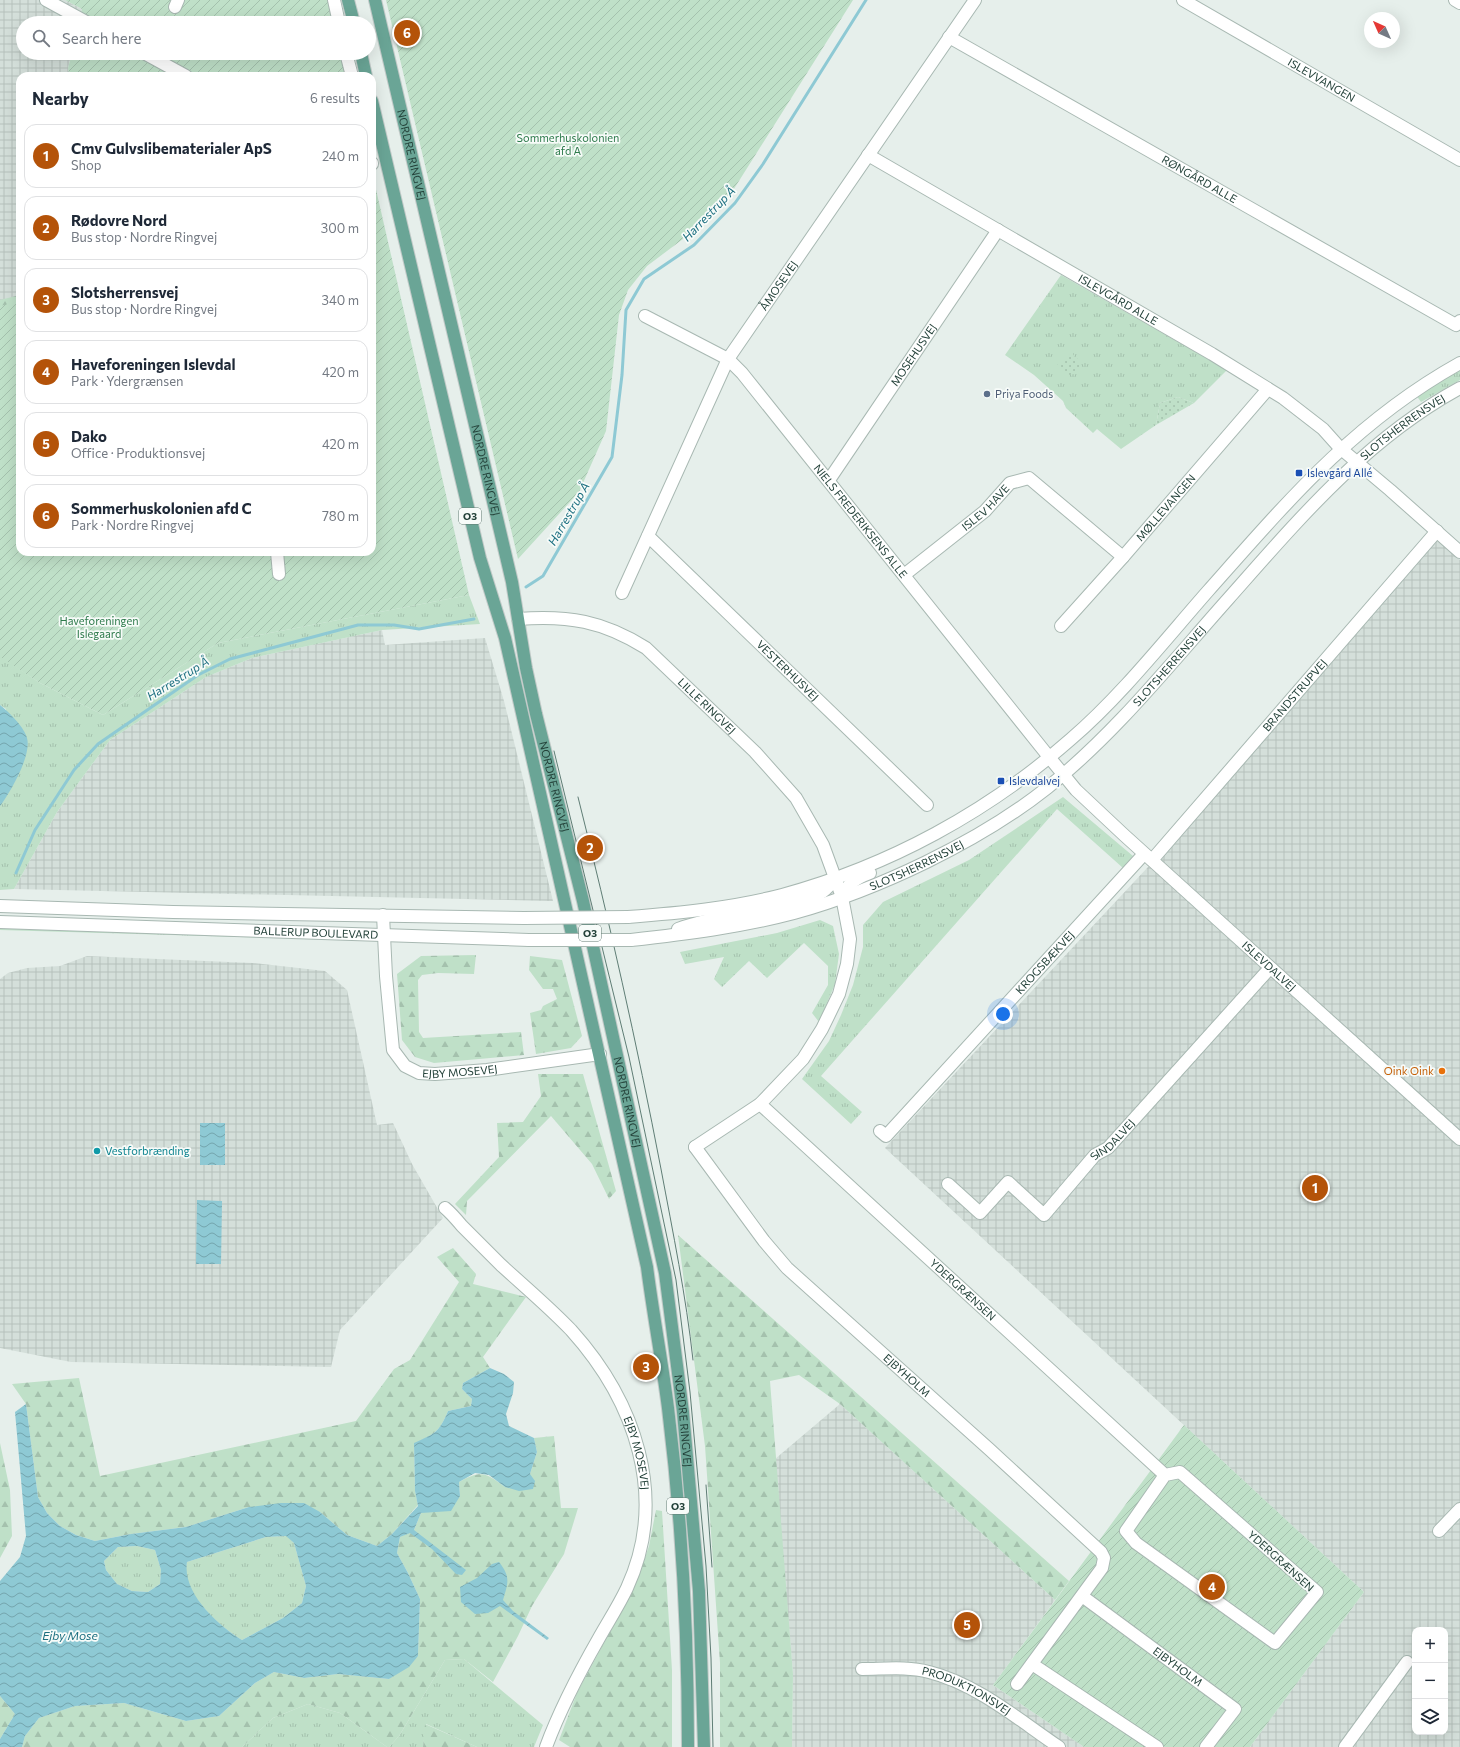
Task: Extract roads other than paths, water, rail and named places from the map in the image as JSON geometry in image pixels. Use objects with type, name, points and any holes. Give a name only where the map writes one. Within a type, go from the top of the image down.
[{"type":"main road","points":[[348,0],[352,16]]},
{"type":"main road","name":"NORDRE RINGVEJ","points":[[375,0],[509,568],[536,714],[585,909],[665,1273],[683,1412],[699,1591],[704,1747]]},
{"type":"main road","points":[[363,60],[365,72]]},
{"type":"main road","name":"NORDRE RINGVEJ","points":[[376,118],[480,558],[505,638],[647,1267],[668,1410],[684,1594],[688,1651],[688,1747]]},
{"type":"street","points":[[46,0],[75,16]]},
{"type":"street","points":[[334,0],[337,16]]},
{"type":"street","name":"ÅMOSEVEJ","points":[[622,593],[728,359],[975,0]]},
{"type":"street","name":"ISLEVVANGEN","points":[[1183,0],[1460,160]]},
{"type":"street","name":"RØNGÅRD ALLE","points":[[949,37],[1455,321]]},
{"type":"street","points":[[157,60],[179,72]]},
{"type":"street","points":[[348,60],[351,72]]},
{"type":"street","name":"ISLEVGÅRD ALLE","points":[[868,155],[1212,354],[1268,389],[1323,429],[1340,448],[1460,552]]},
{"type":"street","name":"MOSEHUSVEJ","points":[[829,480],[998,230]]},
{"type":"street","name":"NIELS FREDERIKSENS ALLE","points":[[645,316],[728,359],[742,373],[1063,774]]},
{"type":"street","name":"SLOTSHERRENSVEJ","points":[[628,917],[727,906],[781,895],[835,878],[882,860],[928,838],[992,800],[1072,739],[1121,689],[1300,488],[1340,448],[1402,399],[1430,380],[1460,363]]},
{"type":"street","name":"SLOTSHERRENSVEJ","points":[[631,940],[739,925],[793,913],[842,898],[939,855],[993,824],[1046,789],[1135,704],[1315,500],[1385,436],[1418,413],[1460,388]]},
{"type":"street","name":"MØLLEVANGEN","points":[[1061,626],[1123,557],[1268,389]]},
{"type":"street","name":"ISLEV HAVE","points":[[904,575],[985,511],[1010,483],[1029,478],[1123,557]]},
{"type":"street","name":"BRANDSTRUPVEJ","points":[[1148,857],[1437,531]]},
{"type":"street","name":"VESTERHUSVEJ","points":[[648,536],[927,805]]},
{"type":"street","points":[[278,556],[279,574]]},
{"type":"street","name":"LILLE RINGVEJ","points":[[518,619],[560,618],[583,620],[605,626],[646,648],[778,776],[811,821],[824,845],[835,878]]},
{"type":"street","name":"ISLEVDALVEJ","points":[[1063,774],[1076,790],[1148,857],[1460,1139]]},
{"type":"street","name":"SLOTSHERRENSVEJ","points":[[842,898],[848,885],[856,879],[936,841],[948,833],[955,822]]},
{"type":"street","name":"KROGSBÆKVEJ","points":[[880,1131],[886,1136],[1148,857]]},
{"type":"street","points":[[760,1104],[803,1059],[822,1029],[839,994],[847,964],[850,938],[842,898],[835,878]]},
{"type":"street","name":"SLOTSHERRENSVEJ","points":[[656,937],[693,924],[771,908],[820,894],[829,888],[835,878]]},
{"type":"street","name":"BALLERUP BOULEVARD","points":[[0,906],[173,912],[524,918],[628,917]]},
{"type":"street","name":"EJBY MOSEVEJ","points":[[384,915],[384,935],[393,1050],[405,1066],[419,1073],[434,1074],[487,1070],[600,1054]]},
{"type":"street","name":"BALLERUP BOULEVARD","points":[[0,922],[529,940],[631,940]]},
{"type":"street","name":"SINDALVEJ","points":[[948,1184],[980,1212],[1008,1182],[1044,1215],[1095,1155],[1111,1145],[1270,968]]},
{"type":"street","name":"EJBYHOLM","points":[[760,1104],[695,1147],[764,1241],[787,1268],[989,1449],[1101,1552],[1104,1558],[1102,1568],[1017,1684]]},
{"type":"street","name":"YDERGRÆNSEN","points":[[760,1104],[1165,1475]]},
{"type":"street","name":"EJBY MOSEVEJ","points":[[445,1208],[483,1247],[571,1330],[604,1372],[624,1408],[636,1439],[646,1484],[646,1517],[642,1546],[627,1588],[580,1671],[554,1725],[546,1747]]},
{"type":"street","name":"YDERGRÆNSEN","points":[[1180,1472],[1317,1592],[1276,1643],[1136,1543],[1126,1531],[1165,1475],[1180,1472]]},
{"type":"street","points":[[1439,1531],[1460,1509]]},
{"type":"street","name":"EJBYHOLM","points":[[1082,1596],[1235,1709],[1206,1747]]},
{"type":"street","points":[[1344,1747],[1407,1662]]},
{"type":"street","points":[[1032,1664],[1158,1747]]},
{"type":"street","name":"PRODUKTIONSVEJ","points":[[862,1669],[902,1668],[929,1672],[951,1679],[987,1699],[1059,1747]]},
{"type":"water","points":[[0,705],[12,715],[23,729],[26,734],[28,745],[19,774],[0,806]]},
{"type":"water","points":[[200,1123],[225,1123],[225,1165],[200,1165]]},
{"type":"water","points":[[197,1200],[222,1201],[221,1264],[196,1264]]},
{"type":"water","name":"Ejby Mose","points":[[490,1368],[504,1374],[514,1382],[513,1393],[506,1414],[509,1426],[534,1438],[537,1452],[530,1474],[535,1481],[533,1489],[519,1491],[505,1487],[489,1475],[475,1473],[459,1482],[460,1496],[451,1511],[421,1513],[414,1530],[466,1570],[462,1575],[456,1574],[432,1549],[410,1533],[400,1537],[397,1553],[420,1599],[418,1656],[409,1667],[389,1679],[338,1674],[304,1678],[274,1672],[255,1683],[219,1716],[186,1721],[124,1703],[75,1706],[39,1718],[25,1736],[22,1747],[0,1747],[0,1739],[15,1714],[0,1696],[0,1581],[20,1557],[26,1536],[15,1412],[26,1404],[38,1497],[47,1513],[60,1526],[76,1535],[95,1541],[131,1534],[186,1527],[249,1507],[281,1503],[304,1503],[320,1512],[347,1535],[377,1546],[392,1534],[418,1506],[415,1491],[414,1443],[435,1432],[442,1424],[448,1411],[471,1406],[472,1399],[462,1389],[463,1383]],"holes":[[[286,1536],[294,1543],[306,1586],[302,1603],[283,1618],[242,1640],[213,1617],[196,1596],[190,1585],[187,1574],[187,1562],[266,1537]],[[137,1546],[155,1550],[161,1570],[160,1584],[148,1592],[132,1591],[117,1584],[106,1570],[104,1561],[118,1547]]]},
{"type":"water","points":[[499,1562],[507,1576],[503,1600],[513,1611],[549,1638],[547,1640],[500,1606],[488,1613],[475,1614],[461,1602],[460,1587],[477,1578],[492,1564]]},
{"type":"waterway","name":"Harrestrup Å","points":[[526,587],[543,576],[612,457],[622,375],[626,310],[644,279],[694,245],[735,203],[763,164],[866,0]]},
{"type":"waterway","name":"Harrestrup Å","points":[[16,873],[35,830],[74,770],[98,744],[198,675],[230,659],[358,625],[394,625],[419,629],[474,619]]},
{"type":"tram line","points":[[554,751],[629,1057],[676,1280],[690,1392],[706,1566],[711,1658],[713,1747]]},
{"type":"tram line","points":[[578,797],[601,889],[652,1122],[679,1264],[693,1360]]},
{"type":"tram line","points":[[706,1485],[712,1567]]},
{"type":"place","name":"Sommerhuskolonien afd C","points":[[407,33]]},
{"type":"place","name":"Priya Foods","points":[[987,394]]},
{"type":"place","name":"Islevgård Allé","points":[[1299,473]]},
{"type":"place","name":"Islevdalvej","points":[[1001,781]]},
{"type":"place","name":"Rødovre Nord","points":[[590,848]]},
{"type":"place","name":"Oink Oink","points":[[1442,1071]]},
{"type":"place","name":"Vestforbrænding","points":[[97,1151]]},
{"type":"place","name":"Cmv Gulvslibematerialer ApS","points":[[1315,1188]]},
{"type":"place","name":"Slotsherrensvej","points":[[646,1367]]},
{"type":"place","name":"Haveforeningen Islevdal","points":[[1212,1587]]},
{"type":"place","name":"Dako","points":[[967,1625]]},
{"type":"park label","name":"Sommerhuskolonien afd A","points":[[568,144]]},
{"type":"park label","name":"Haveforeningen Islegaard","points":[[99,627]]}]
